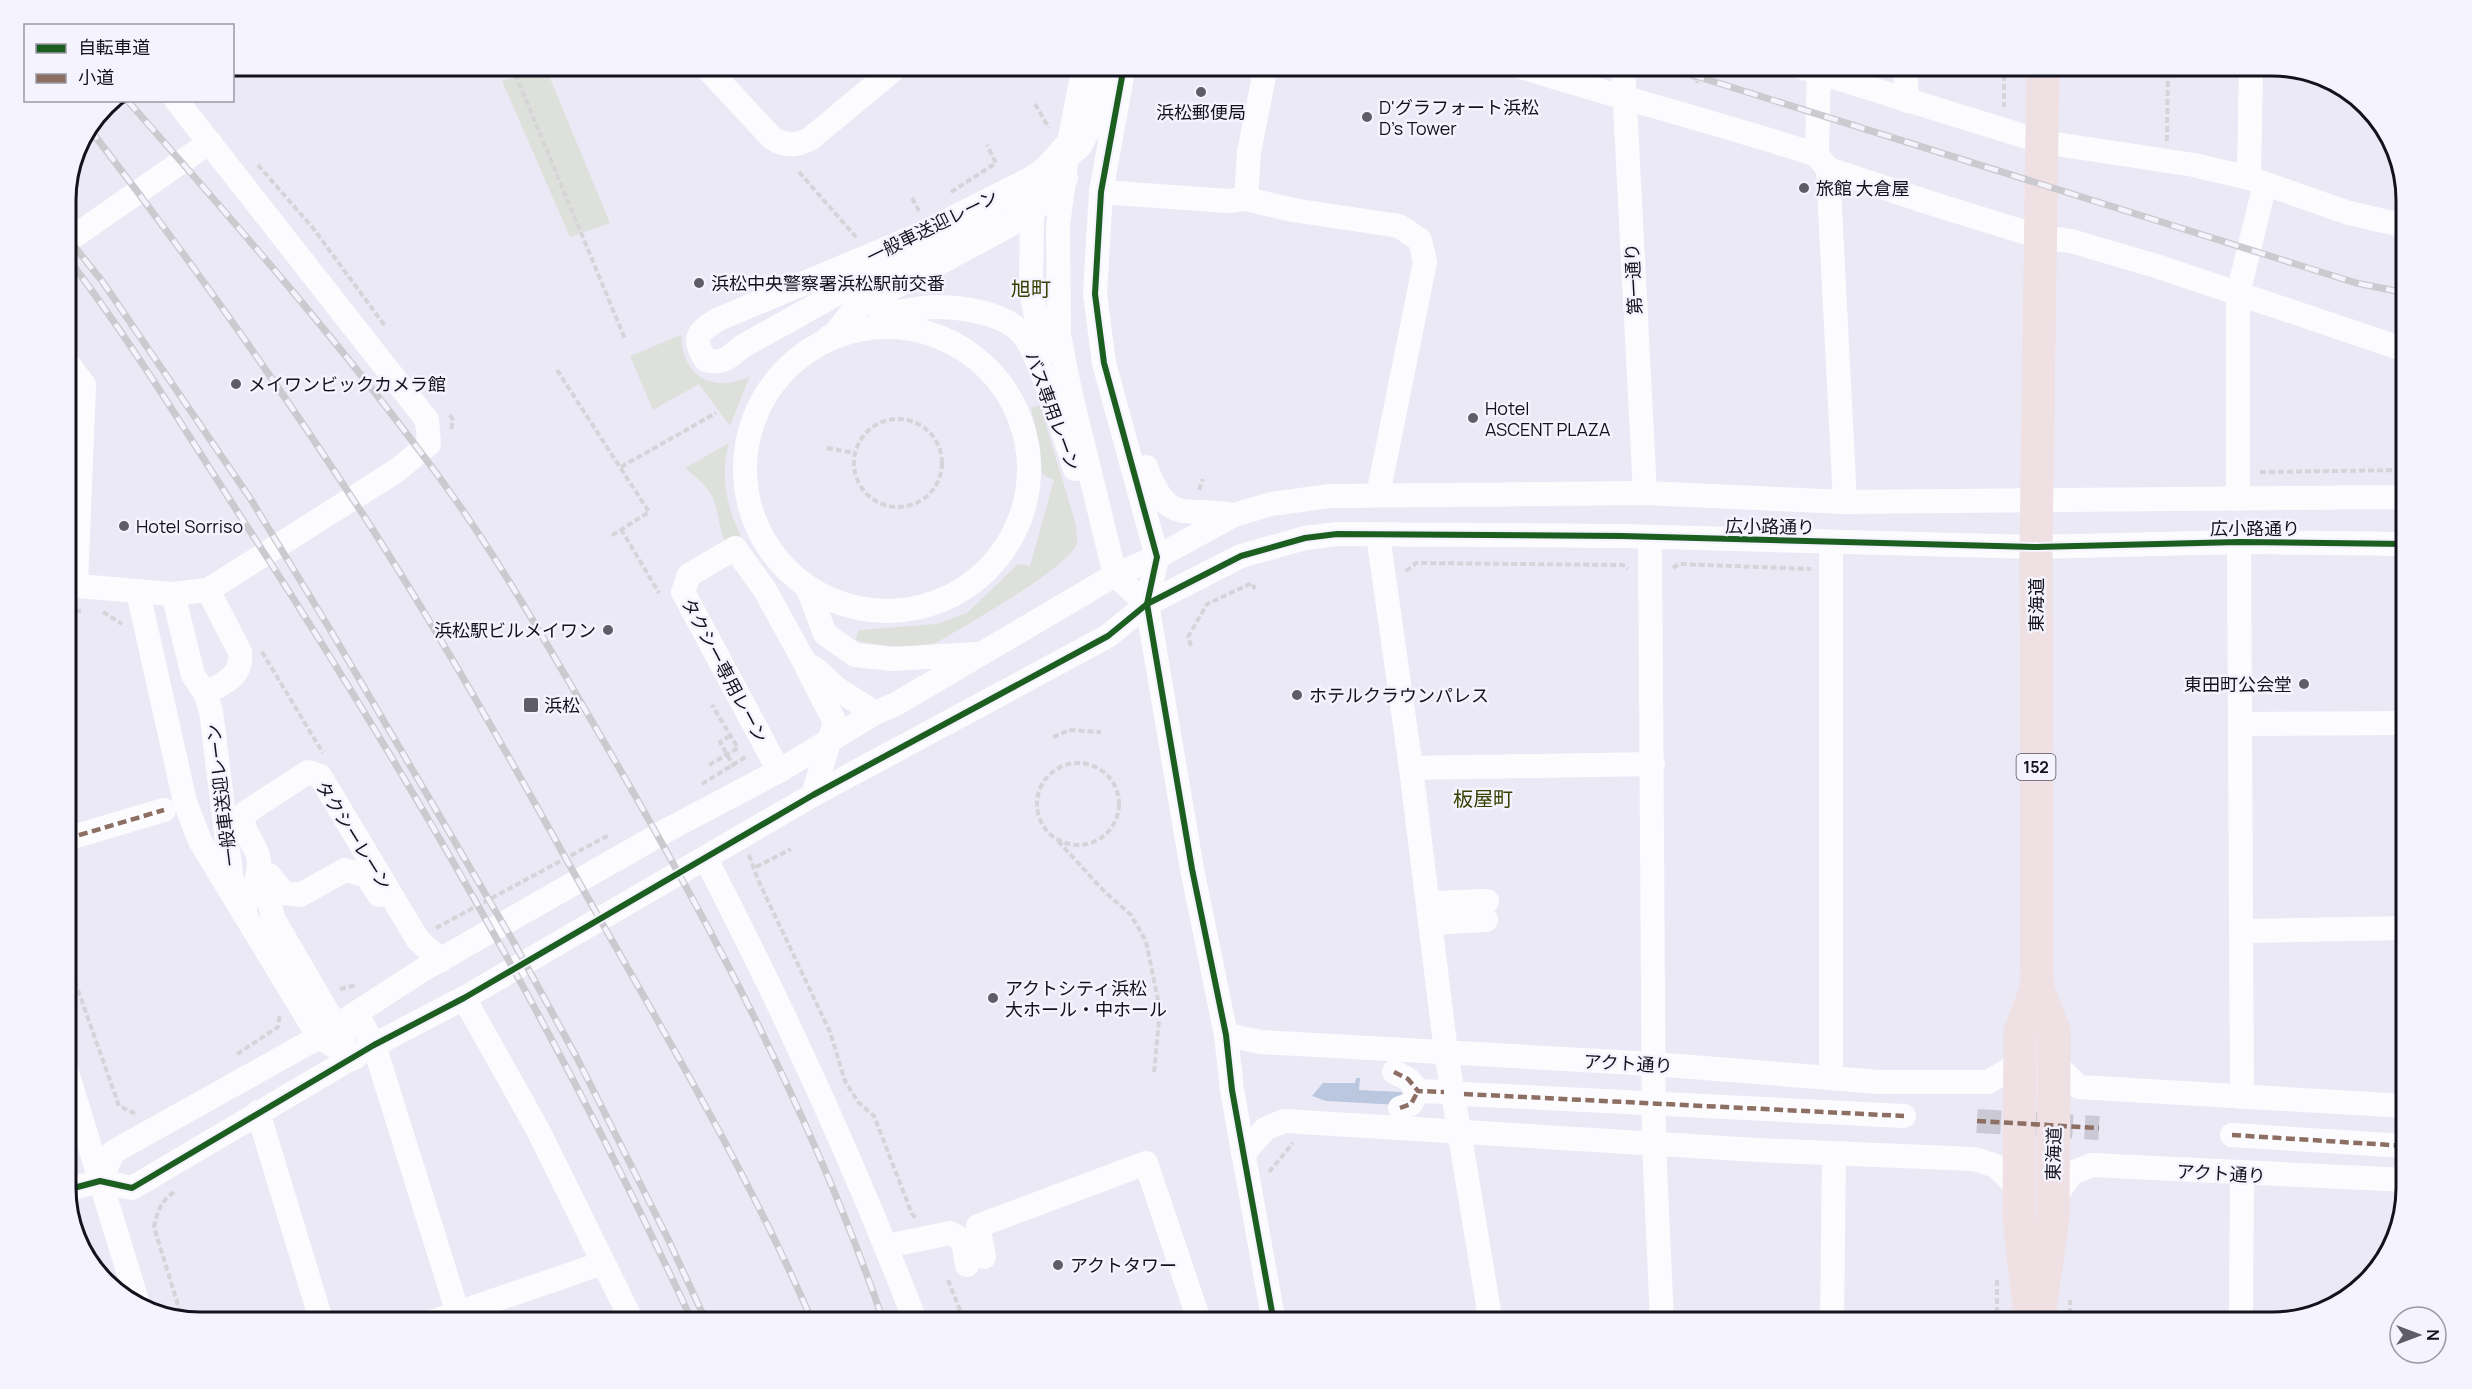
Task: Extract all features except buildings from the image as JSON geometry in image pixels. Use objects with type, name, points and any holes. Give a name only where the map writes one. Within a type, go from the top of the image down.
[{"type":"highway","name":"152","points":[[2040,230],[2043,76]]},
{"type":"highway","name":"東海道","points":[[2029,1312],[2019,1218],[2020,1033],[2037,986],[2036,500],[2040,230]]},
{"type":"highway","name":"東海道","points":[[2037,986],[2054,1032],[2053,1218],[2040,1312]]},
{"type":"street","points":[[1246,199],[1249,152],[1264,76]]},
{"type":"street","points":[[1551,76],[1623,99],[1689,114],[1822,162],[2156,266],[2395,346]]},
{"type":"street","name":"第一通り","points":[[1623,76],[1645,493]]},
{"type":"street","points":[[1813,76],[1822,162],[1845,502]]},
{"type":"street","points":[[1836,76],[2042,148],[2194,165],[2257,181],[2349,213],[2395,223]]},
{"type":"street","points":[[1906,76],[1907,101]]},
{"type":"street","points":[[2238,499],[2238,294],[2257,181],[2252,76]]},
{"type":"street","points":[[715,77],[772,138],[779,143],[796,145],[810,139],[885,77]]},
{"type":"street","points":[[1081,77],[1062,153],[1058,225],[1059,335],[1115,575],[1142,600]]},
{"type":"street","points":[[1062,153],[1080,146],[1088,131],[1101,77]]},
{"type":"street","name":"バス専用レーン","points":[[827,338],[868,327],[910,327],[950,340],[985,364],[1011,398],[1026,438],[1029,480],[1019,521],[999,558],[968,587],[930,606],[888,612],[846,607],[808,589],[776,560],[754,522],[744,480],[747,436],[763,396],[791,362],[827,338],[835,334],[854,309],[1032,213],[1062,153],[1087,157],[1095,142],[1110,77]]},
{"type":"street","points":[[1122,77],[1101,192],[1095,294],[1090,334],[1094,368],[1142,552],[1149,561]]},
{"type":"street","points":[[77,586],[173,594],[208,590],[396,471],[429,444],[426,420],[178,102]]},
{"type":"street","points":[[77,234],[210,142]]},
{"type":"street","name":"一般車送迎レーン","points":[[1010,193],[743,346],[724,361],[715,363],[706,360],[698,348],[698,337],[703,329],[719,319],[923,233],[1010,193],[1029,191],[1062,153]]},
{"type":"street","points":[[1101,192],[1229,201],[1246,199],[1293,210],[1400,226],[1420,240],[1425,262],[1378,495]]},
{"type":"street","points":[[1010,193],[1031,208],[1031,289],[1038,337],[1051,381],[1068,424],[1083,443]]},
{"type":"street","points":[[1095,294],[1104,363],[1149,561],[1142,600],[1192,869],[1226,1035],[1228,1068],[1272,1312]]},
{"type":"street","name":"バス専用レーン","points":[[854,309],[892,314],[933,307],[983,311],[1021,332],[1041,371],[1093,526],[1110,550]]},
{"type":"street","points":[[1102,336],[1114,350],[1143,459],[1160,498],[1169,506],[1188,513],[1216,512],[1234,515]]},
{"type":"street","points":[[77,376],[84,385],[77,493]]},
{"type":"street","name":"広小路通り","points":[[2395,497],[1845,502],[1645,493],[1378,495],[1330,496],[1272,504],[1234,515],[1149,561],[1115,575],[778,771],[671,828],[432,964],[327,1031],[113,1152],[100,1181],[132,1188],[374,1045],[464,998],[813,795],[1107,636],[1121,625],[1142,600],[1241,556],[1264,549],[1326,535],[1650,538],[2036,548],[2239,542],[2395,544]]},
{"type":"street","points":[[1378,535],[1411,768],[1446,1052],[1489,1312]]},
{"type":"street","points":[[1650,538],[1654,1143],[1662,1312]]},
{"type":"street","points":[[1831,542],[1831,1077]]},
{"type":"street","points":[[2239,542],[2242,1096]]},
{"type":"street","name":"タクシー専用レーン","points":[[778,771],[683,592],[689,575],[735,548],[765,590],[835,722],[813,795]]},
{"type":"street","points":[[808,589],[816,644],[843,677],[886,708]]},
{"type":"street","name":"バス専用レーン","points":[[808,589],[825,634],[855,655],[892,659],[982,653]]},
{"type":"street","points":[[205,693],[231,679],[241,662],[240,652],[208,590]]},
{"type":"street","points":[[138,592],[190,818],[210,861],[239,904],[327,1031],[354,1058]]},
{"type":"street","name":"一般車送迎レーン","points":[[173,594],[193,675],[205,693],[211,711],[221,780],[225,839],[239,904]]},
{"type":"street","name":"タクシー専用レーン","points":[[805,663],[817,670],[837,689],[886,708]]},
{"type":"street","points":[[2241,724],[2396,723]]},
{"type":"street","points":[[1411,768],[1653,764]]},
{"type":"street","name":"タクシーレーン","points":[[259,858],[243,825],[244,813],[308,772],[320,776],[432,964]]},
{"type":"street","points":[[77,836],[164,810]]},
{"type":"street","points":[[259,858],[284,893],[300,895],[345,870],[356,836]]},
{"type":"street","points":[[239,904],[258,874],[259,858]]},
{"type":"street","points":[[706,859],[801,1048],[887,1246],[912,1312]]},
{"type":"street","name":"タクシーレーン","points":[[345,870],[367,876],[432,964]]},
{"type":"street","points":[[278,886],[270,896],[269,906],[327,1031]]},
{"type":"street","points":[[1430,913],[1487,910]]},
{"type":"street","points":[[2241,931],[2396,928]]},
{"type":"street","points":[[464,998],[538,1130],[628,1312]]},
{"type":"street","points":[[356,1013],[374,1045],[457,1312]]},
{"type":"street","name":"アクト通り","points":[[1226,1035],[1261,1042],[1654,1064],[1880,1082],[1988,1082],[2010,1069],[2020,1055]]},
{"type":"street","points":[[2054,1063],[2079,1087],[2396,1105]]},
{"type":"street","points":[[1394,1072],[1408,1079],[1409,1099],[1454,1093],[1904,1116]]},
{"type":"street","points":[[77,1106],[135,1294]]},
{"type":"street","points":[[258,1112],[319,1312]]},
{"type":"street","points":[[1243,1154],[1265,1129],[1284,1121],[1834,1154],[1974,1159],[1996,1166],[2020,1190]]},
{"type":"street","points":[[2232,1135],[2396,1145]]},
{"type":"street","points":[[1832,1312],[1834,1154]]},
{"type":"street","points":[[966,1265],[978,1226],[1146,1163],[1196,1312]]},
{"type":"street","name":"アクト通り","points":[[2052,1201],[2072,1173],[2092,1165],[2396,1180]]},
{"type":"street","points":[[2241,1312],[2242,1174]]},
{"type":"street","points":[[77,1187],[100,1181]]},
{"type":"street","points":[[887,1246],[950,1233],[963,1240],[966,1265]]},
{"type":"street","points":[[477,1312],[603,1263]]},
{"type":"path","points":[[1689,76],[1698,79],[1697,83]]},
{"type":"path","points":[[2004,76],[2004,117]]},
{"type":"path","points":[[2167,150],[2168,76]]},
{"type":"path","points":[[516,77],[625,339]]},
{"type":"path","points":[[1035,104],[1062,153]]},
{"type":"path","points":[[958,186],[996,163],[987,146]]},
{"type":"path","points":[[254,160],[313,228],[390,333]]},
{"type":"path","points":[[799,172],[857,237]]},
{"type":"path","points":[[557,370],[649,512],[611,536]]},
{"type":"path","points":[[444,407],[453,420],[450,437]]},
{"type":"path","points":[[621,467],[716,413]]},
{"type":"path","points":[[896,419],[910,420],[924,427],[934,438],[941,452],[942,467],[938,482],[931,493],[909,506],[894,507],[880,503],[867,494],[854,468],[855,453],[861,440],[882,422],[896,419]]},
{"type":"path","points":[[827,448],[855,453]]},
{"type":"path","points":[[2259,472],[2395,470]]},
{"type":"path","points":[[1402,581],[1404,572],[1416,563],[1623,565],[1631,571]]},
{"type":"path","points":[[1669,571],[1679,564],[1812,569]]},
{"type":"path","points":[[1191,646],[1188,638],[1208,604],[1252,582],[1255,589]]},
{"type":"path","points":[[77,611],[103,612],[120,621],[127,633]]},
{"type":"path","points":[[258,644],[325,757]]},
{"type":"path","points":[[709,765],[738,748],[712,705]]},
{"type":"path","points":[[1053,737],[1069,730],[1101,732]]},
{"type":"path","points":[[730,736],[720,742],[735,770]]},
{"type":"path","points":[[693,789],[742,759]]},
{"type":"path","points":[[1058,841],[1071,845],[1091,843],[1108,832],[1116,821],[1119,801],[1113,781],[1103,771],[1077,762],[1064,765],[1042,782],[1036,808],[1044,827],[1103,890],[1131,915],[1146,941],[1160,1010],[1154,1073]]},
{"type":"path","points":[[427,932],[615,832]]},
{"type":"path","points":[[756,867],[791,849]]},
{"type":"path","points":[[747,851],[756,867],[759,882],[830,1032],[845,1081],[858,1102],[874,1116],[912,1214],[921,1223]]},
{"type":"path","points":[[333,991],[354,986],[363,980]]},
{"type":"path","points":[[77,987],[119,1106],[138,1114],[144,1113]]},
{"type":"path","points":[[228,1061],[278,1027],[280,1009]]},
{"type":"path","points":[[1271,1183],[1269,1171],[1294,1143]]},
{"type":"path","points":[[177,1190],[166,1197],[157,1211],[154,1227],[181,1310]]},
{"type":"path","points":[[965,1312],[966,1265]]},
{"type":"path","points":[[1997,1275],[1997,1312]]},
{"type":"path","points":[[2070,1312],[2071,1288]]},
{"type":"shaded area","points":[[514,77],[549,77],[610,223],[570,237],[502,81]]},
{"type":"shaded area","points":[[681,335],[687,362],[702,378],[724,383],[750,376],[730,426],[699,384],[653,410],[630,356]]},
{"type":"shaded area","points":[[1040,405],[1076,525],[1077,543],[1070,554],[1056,567],[1014,596],[936,643],[896,646],[855,640],[859,630],[936,624],[967,613],[1018,564],[1030,566],[1054,480],[1042,474],[1040,446],[1031,408]]},
{"type":"shaded area","points":[[729,443],[725,466],[726,490],[728,502],[741,535],[726,543],[712,496],[702,483],[685,468]]},
{"type":"water","points":[[1356,1078],[1360,1078],[1359,1090],[1401,1092],[1403,1094],[1400,1105],[1326,1101],[1312,1096],[1323,1083],[1355,1083]]},
{"type":"tunnel","points":[[1977,1121],[2099,1128]]},
{"type":"railway","points":[[1697,76],[2356,283],[2395,291]]},
{"type":"railway","points":[[129,102],[249,240],[367,383],[465,513],[507,579],[647,816],[760,1028],[827,1174],[880,1312]]},
{"type":"railway","points":[[95,136],[163,226],[270,376],[373,530],[458,669],[709,1112],[763,1216],[808,1312]]},
{"type":"railway","points":[[77,250],[102,281],[250,498],[331,631],[513,941],[577,1058],[702,1312]]},
{"type":"railway","points":[[77,271],[115,323],[183,426],[371,723],[429,821],[541,1019],[644,1220],[688,1312]]},
{"type":"marked path","points":[[77,836],[164,810]]},
{"type":"marked path","points":[[1394,1072],[1408,1079],[1418,1091],[1444,1092]]},
{"type":"marked path","points":[[1400,1108],[1411,1104],[1418,1091]]},
{"type":"marked path","points":[[1464,1094],[1904,1116]]},
{"type":"marked path","points":[[1977,1121],[2099,1128]]},
{"type":"marked path","points":[[2232,1135],[2396,1145]]},
{"type":"cycle path","points":[[1122,77],[1101,192],[1095,294],[1104,363],[1157,557],[1147,604],[1192,869],[1226,1035],[1232,1090],[1272,1312]]},
{"type":"cycle path","points":[[77,1187],[100,1181],[132,1188],[374,1045],[464,998],[813,795],[1108,636],[1147,604],[1241,556],[1305,538],[1337,534],[1622,536],[2036,547],[2239,542],[2395,544]]},
{"type":"place","name":"浜松郵便局","points":[[1201,92]]},
{"type":"place","name":"D'グラフォート浜松 D's Tower","points":[[1367,117]]},
{"type":"place","name":"旅館 大倉屋","points":[[1804,188]]},
{"type":"place","name":"浜松中央警察署浜松駅前交番","points":[[699,283]]},
{"type":"place","name":"メイワンビックカメラ館","points":[[236,384]]},
{"type":"place","name":"Hotel ASCENT PLAZA","points":[[1473,418]]},
{"type":"place","name":"Hotel Sorriso","points":[[124,526]]},
{"type":"place","name":"浜松駅ビルメイワン","points":[[608,630]]},
{"type":"place","name":"東田町公会堂","points":[[2304,684]]},
{"type":"place","name":"ホテルクラウンパレス","points":[[1297,695]]},
{"type":"place","name":"浜松","points":[[531,705]]},
{"type":"place","name":"アクトシティ浜松 大ホール・中ホール","points":[[993,998]]},
{"type":"place","name":"アクトタワー","points":[[1058,1265]]},
{"type":"district","name":"旭町","points":[[1031,288]]},
{"type":"district","name":"板屋町","points":[[1483,798]]}]
